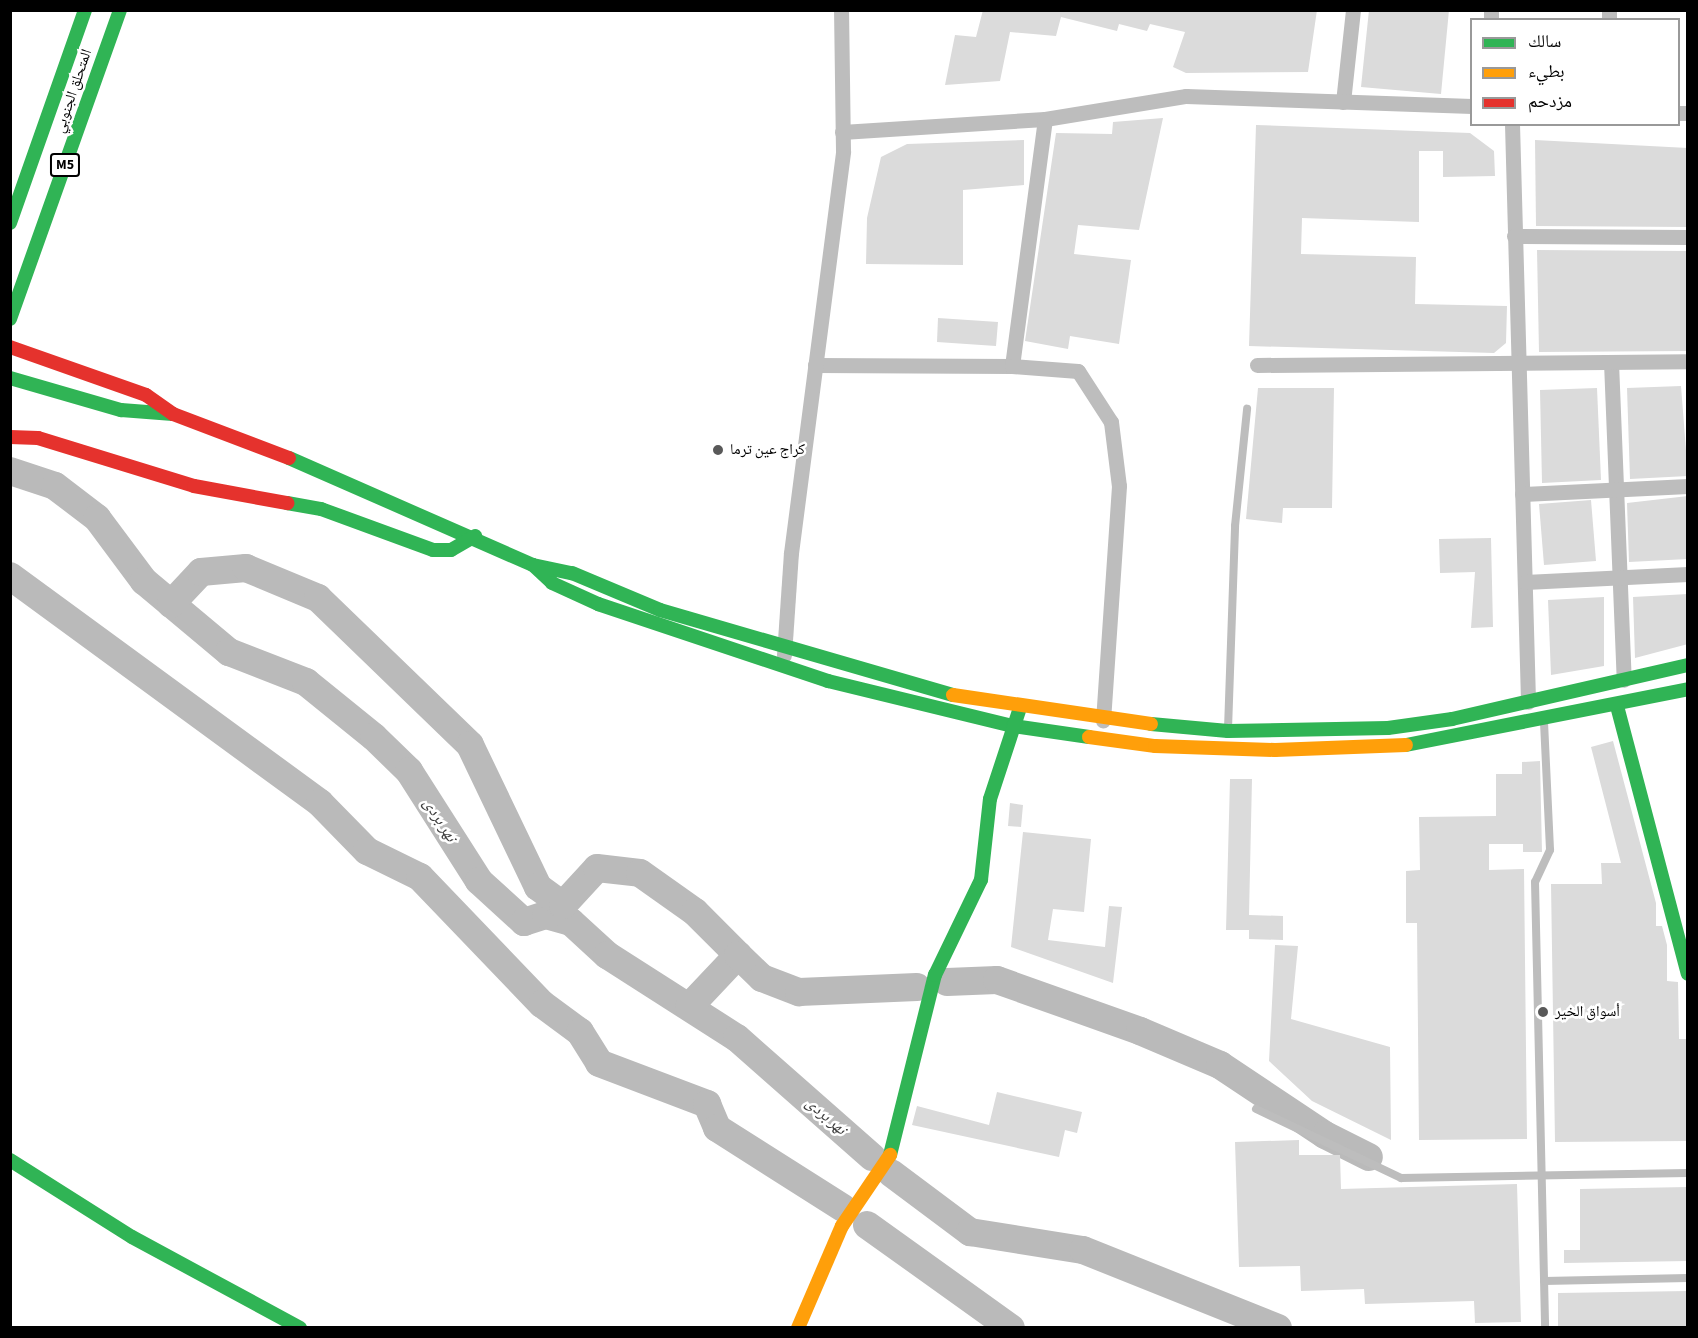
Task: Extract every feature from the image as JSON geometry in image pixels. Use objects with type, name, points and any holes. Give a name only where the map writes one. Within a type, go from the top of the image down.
[{"type":"main road","name":"المتحلق الجنوبي","points":[[10,223],[85,10]]},
{"type":"main road","name":"المتحلق الجنوبي","points":[[10,319],[120,10]]},
{"type":"main road","points":[[10,172],[47,122]]},
{"type":"main road","points":[[10,347],[146,395],[173,414],[356,483],[534,564],[891,681],[1021,708],[1103,720],[1228,731],[1388,728],[1528,702],[1688,665]]},
{"type":"main road","points":[[10,378],[137,414],[173,414]]},
{"type":"main road","points":[[10,437],[38,438],[194,486],[321,510],[433,550],[460,547],[475,536]]},
{"type":"main road","points":[[534,564],[552,583],[598,604],[784,666],[1013,726],[1155,746],[1275,750],[1423,744],[1544,722],[1688,689]]},
{"type":"main road","points":[[1617,706],[1688,974]]},
{"type":"main road","points":[[798,1328],[842,1226],[873,1188],[893,1150],[935,975],[981,880],[990,799],[1021,708]]},
{"type":"main road","points":[[10,1160],[132,1237],[300,1328]]},
{"type":"street","points":[[784,666],[842,132],[841,10]]},
{"type":"street","points":[[1343,102],[1353,10]]},
{"type":"street","points":[[842,132],[1045,119],[1186,96],[1470,106]]},
{"type":"street","points":[[1012,366],[1045,119]]},
{"type":"street","points":[[1512,126],[1528,702]]},
{"type":"street","points":[[1514,236],[1688,237]]},
{"type":"street","points":[[1257,365],[1688,360]]},
{"type":"street","points":[[1611,362],[1624,680]]},
{"type":"street","points":[[815,365],[1012,366],[1078,371],[1111,422],[1119,486],[1103,720]]},
{"type":"street","points":[[1522,494],[1688,486]]},
{"type":"street","points":[[1525,582],[1688,574]]},
{"type":"lane","points":[[1228,731],[1235,526],[1247,408]]},
{"type":"lane","points":[[1544,722],[1550,850],[1535,882],[1545,1328]]},
{"type":"lane","points":[[1256,1109],[1401,1178],[1688,1173]]},
{"type":"lane","points":[[1544,1281],[1688,1278]]},
{"type":"building","points":[[983,10],[1317,10],[1308,72],[1186,73],[1173,67],[1185,32],[1150,24],[1147,31],[1119,24],[1117,31],[1061,17],[1056,36],[1010,32],[1000,81],[945,85],[955,35],[976,37]]},
{"type":"building","points":[[1369,10],[1449,10],[1441,94],[1361,87]]},
{"type":"building","points":[[1163,118],[1139,230],[1078,225],[1074,254],[1131,260],[1119,344],[1070,336],[1068,349],[1025,341],[1056,133],[1112,134],[1113,122]]},
{"type":"building","points":[[1256,125],[1470,133],[1494,151],[1495,176],[1443,177],[1443,151],[1419,151],[1419,222],[1302,218],[1301,254],[1416,257],[1415,304],[1507,306],[1506,343],[1494,353],[1249,346]]},
{"type":"building","points":[[1024,140],[1024,185],[963,190],[963,265],[866,264],[867,218],[881,157],[907,144]]},
{"type":"building","points":[[1535,140],[1688,148],[1688,227],[1536,226]]},
{"type":"building","points":[[1537,250],[1688,251],[1688,351],[1539,352]]},
{"type":"building","points":[[938,318],[998,322],[996,346],[937,342]]},
{"type":"building","points":[[1681,386],[1688,476],[1630,479],[1627,388]]},
{"type":"building","points":[[1258,388],[1334,388],[1332,508],[1283,508],[1282,523],[1246,519]]},
{"type":"building","points":[[1597,388],[1601,480],[1542,483],[1540,390]]},
{"type":"building","points":[[1688,496],[1688,559],[1629,562],[1627,503]]},
{"type":"building","points":[[1591,500],[1596,561],[1544,565],[1539,504]]},
{"type":"building","points":[[1491,538],[1493,627],[1471,628],[1475,572],[1440,573],[1439,539]]},
{"type":"building","points":[[1688,594],[1688,644],[1635,658],[1633,597]]},
{"type":"building","points":[[1604,597],[1604,666],[1551,675],[1548,600]]},
{"type":"building","points":[[1613,741],[1656,903],[1656,926],[1662,926],[1667,945],[1667,981],[1678,982],[1679,1039],[1688,1039],[1688,1141],[1555,1142],[1551,884],[1602,884],[1601,863],[1621,863],[1591,747]]},
{"type":"building","points":[[1540,761],[1542,852],[1523,852],[1523,844],[1489,844],[1489,870],[1524,869],[1527,1139],[1419,1140],[1417,923],[1406,923],[1406,871],[1420,870],[1419,817],[1496,816],[1496,774],[1522,774],[1522,762]]},
{"type":"building","points":[[1230,779],[1252,779],[1249,915],[1283,916],[1283,940],[1249,939],[1249,930],[1226,930]]},
{"type":"building","points":[[1010,803],[1023,805],[1021,827],[1008,826]]},
{"type":"building","points":[[1023,832],[1091,839],[1084,912],[1053,909],[1048,940],[1105,947],[1109,906],[1122,907],[1113,983],[1011,947]]},
{"type":"building","points":[[1275,945],[1298,946],[1291,1019],[1390,1047],[1391,1140],[1312,1101],[1269,1061]]},
{"type":"building","points":[[997,1092],[1082,1112],[1077,1133],[1065,1130],[1059,1157],[912,1125],[917,1106],[989,1125]]},
{"type":"building","points":[[1299,1140],[1299,1155],[1340,1155],[1341,1189],[1517,1184],[1521,1322],[1475,1323],[1474,1301],[1365,1304],[1364,1289],[1301,1291],[1300,1266],[1239,1267],[1235,1142]]},
{"type":"building","points":[[1688,1187],[1688,1261],[1564,1263],[1564,1250],[1580,1250],[1580,1189]]},
{"type":"building","points":[[1688,1291],[1688,1328],[1558,1328],[1558,1293]]},
{"type":"waterway","name":"نهر بردى","points":[[10,471],[55,486],[97,518],[144,581],[229,652],[306,682],[374,737],[409,771],[479,881],[524,922],[546,915],[571,922],[607,955],[737,1038],[872,1157]]},
{"type":"waterway","points":[[171,604],[201,572],[246,568],[318,598],[470,745],[538,887],[563,905],[597,868],[640,873],[695,912],[738,955],[689,1007]]},
{"type":"waterway","name":"نهر بردى","points":[[10,576],[320,803],[367,851],[420,877],[542,1004],[580,1032],[599,1063],[707,1104],[717,1128],[843,1208]]},
{"type":"waterway","points":[[738,955],[762,978],[799,992],[917,987]]},
{"type":"waterway","points":[[947,982],[997,980],[1140,1031],[1220,1065],[1325,1135],[1369,1157]]},
{"type":"waterway","name":"نهر بردى","points":[[891,1173],[970,1232],[1083,1250],[1278,1328]]},
{"type":"waterway","name":"نهر بردى","points":[[867,1225],[1011,1328]]},
{"type":"traffic: fast","points":[[10,223],[85,10]]},
{"type":"traffic: fast","points":[[10,319],[120,10]]},
{"type":"traffic: fast","points":[[10,378],[121,410],[173,414]]},
{"type":"traffic: fast","points":[[289,458],[533,565],[572,573],[660,610],[953,695]]},
{"type":"traffic: fast","points":[[287,503],[321,509],[433,550],[451,550],[475,536]]},
{"type":"traffic: fast","points":[[533,565],[552,583],[598,604],[828,681],[1013,726],[1089,737]]},
{"type":"traffic: fast","points":[[1151,724],[1228,731],[1388,728],[1452,719],[1688,665]]},
{"type":"traffic: fast","points":[[1406,745],[1688,689]]},
{"type":"traffic: fast","points":[[1617,706],[1688,974]]},
{"type":"traffic: fast","points":[[890,1155],[935,975],[981,880],[990,799],[1019,711]]},
{"type":"traffic: fast","points":[[10,1160],[132,1237],[300,1328]]},
{"type":"traffic: slow","points":[[953,695],[1151,724]]},
{"type":"traffic: slow","points":[[1089,737],[1155,746],[1275,750],[1406,745]]},
{"type":"traffic: slow","points":[[798,1328],[842,1226],[890,1155]]},
{"type":"traffic: jam","points":[[10,347],[146,395],[173,414],[289,458]]},
{"type":"traffic: jam","points":[[10,437],[38,438],[194,486],[287,503]]},
{"type":"place","name":"كراج عين ترما","points":[[718,450]]},
{"type":"place","name":"أسواق الخير","points":[[1543,1012]]}]
